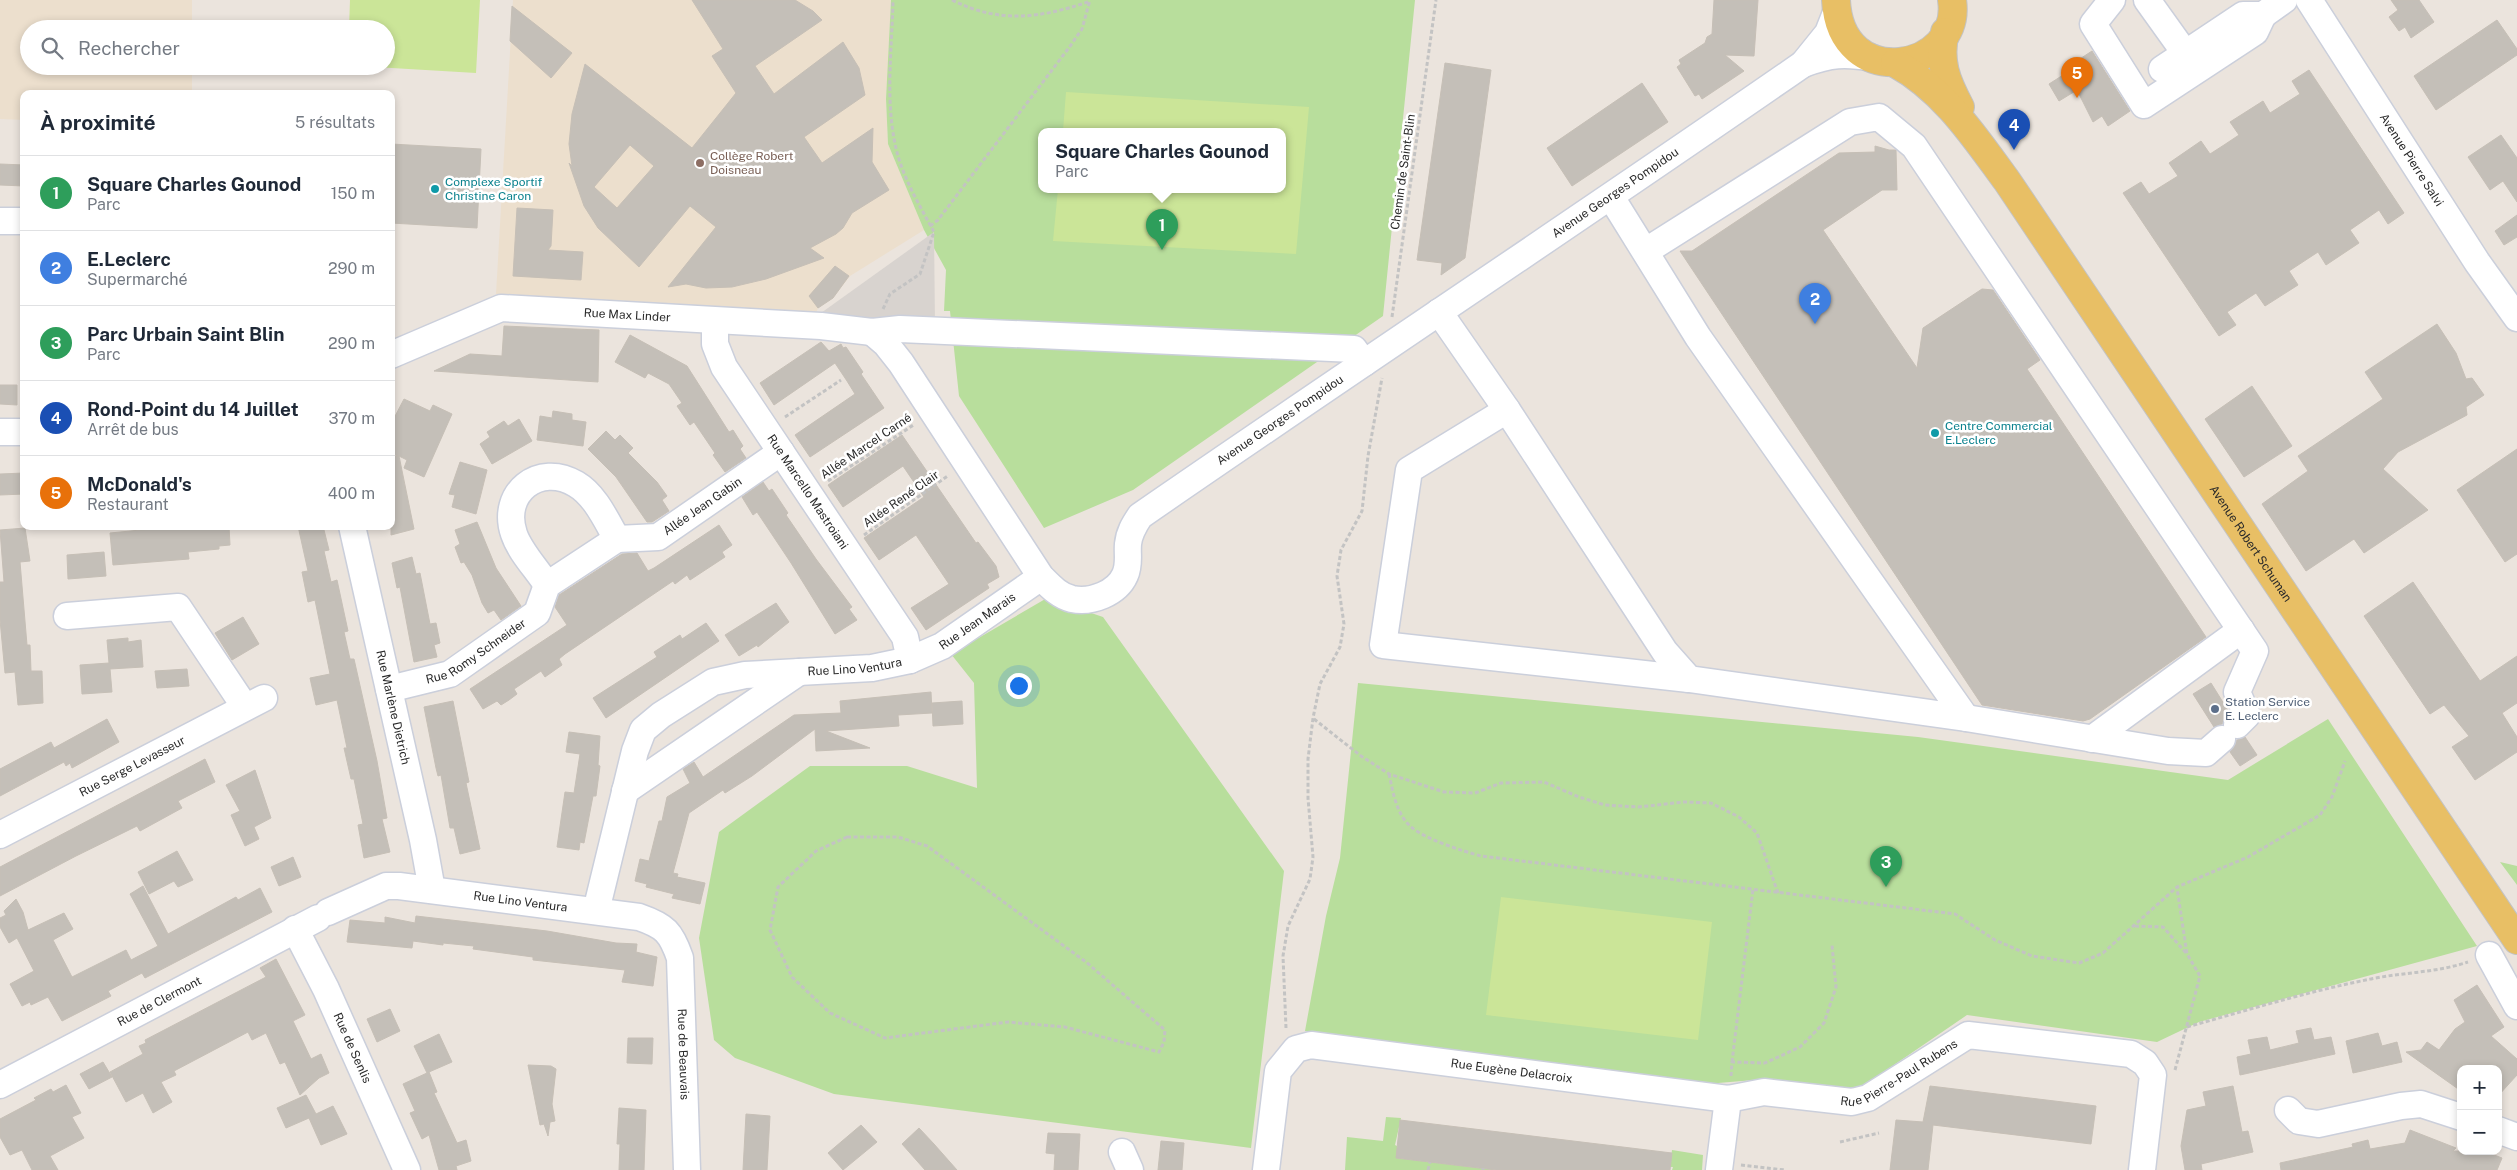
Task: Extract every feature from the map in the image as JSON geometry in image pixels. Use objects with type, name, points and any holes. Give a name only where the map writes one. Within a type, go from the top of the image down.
[{"type":"main road","name":"Avenue Robert Schuman","points":[[1953,1],[1950,21],[1941,47],[1943,70],[1948,85],[1984,150]]},
{"type":"main road","name":"Avenue Robert Schuman","points":[[1836,5],[1843,33],[1853,46],[1924,80],[1962,120],[1984,150],[2517,940]]},
{"type":"main road","points":[[1884,61],[1917,58],[1932,49],[1945,32]]},
{"type":"street","points":[[2112,0],[2093,24],[2144,105],[2255,32],[2274,7]]},
{"type":"street","points":[[2147,0],[2185,53]]},
{"type":"street","name":"Avenue Pierre Salvi","points":[[2309,0],[2477,262],[2517,318]]},
{"type":"street","name":"Avenue Georges Pompidou","points":[[1803,64],[1828,33],[1836,5]]},
{"type":"street","points":[[2162,69],[2243,14],[2274,7]]},
{"type":"street","name":"Avenue Georges Pompidou","points":[[872,332],[886,344],[1041,577],[1056,592],[1072,599],[1096,598],[1113,590],[1125,576],[1129,560],[1128,545],[1131,531],[1140,516],[1388,346],[1611,197],[1803,64],[1828,55],[1884,61]]},
{"type":"street","points":[[1508,410],[1409,470],[1383,645],[1688,679],[1966,718],[2168,751],[2206,753],[2247,715],[2237,692],[2255,651],[1914,146],[1879,117],[1850,122],[1646,250]]},
{"type":"street","points":[[1611,197],[1646,250],[1698,337],[1966,718]]},
{"type":"street","points":[[0,221],[20,221]]},
{"type":"street","name":"Rue Max Linder","points":[[395,354],[501,308],[821,326],[872,332],[900,329],[1354,349],[1364,363]]},
{"type":"street","points":[[1439,312],[1508,410],[1665,652],[1688,679]]},
{"type":"street","name":"Rue Marcello Mastroiani","points":[[715,321],[714,344],[724,367],[905,638],[910,660]]},
{"type":"street","points":[[0,432],[20,432]]},
{"type":"street","name":"Allée Jean Gabin","points":[[617,539],[658,537],[781,452]]},
{"type":"street","points":[[544,476],[576,484],[588,493],[617,539],[547,585],[514,533],[512,517],[520,490],[530,482],[544,476]]},
{"type":"street","name":"Rue Marlène Dietrich","points":[[353,530],[423,840],[432,890]]},
{"type":"street","name":"Rue Jean Marais","points":[[910,660],[942,646],[1041,577]]},
{"type":"street","name":"Rue Romy Schneider","points":[[389,689],[450,674],[537,613],[547,585]]},
{"type":"street","name":"Rue Serge Levasseur","points":[[0,835],[255,702],[178,607],[66,616]]},
{"type":"street","points":[[2092,739],[2241,630]]},
{"type":"street","name":"Rue Lino Ventura","points":[[313,920],[386,886],[596,911],[635,751],[643,730],[661,715],[713,682],[745,674],[872,668],[910,660]]},
{"type":"street","name":"Rue Lino Ventura","points":[[625,791],[799,672]]},
{"type":"street","name":"Rue de Beauvais","points":[[596,911],[639,917],[661,925],[673,940],[680,958],[687,1170]]},
{"type":"street","name":"Rue de Clermont","points":[[0,1085],[313,920]]},
{"type":"street","name":"Rue de Senlis","points":[[313,920],[326,989],[406,1170]]},
{"type":"street","points":[[2489,955],[2517,1006]]},
{"type":"street","name":"Rue Pierre-Paul Rubens","points":[[1728,1099],[1764,1092],[1852,1102],[1868,1098],[1968,1035],[2131,1054],[2145,1063],[2153,1074],[2142,1170]]},
{"type":"street","points":[[1266,1170],[1278,1071],[1291,1038]]},
{"type":"street","name":"Rue Eugène Delacroix","points":[[1291,1038],[1311,1045],[1728,1099]]},
{"type":"street","points":[[1720,1166],[1728,1099]]},
{"type":"street","points":[[2288,1110],[2299,1121],[2318,1124],[2401,1106],[2421,1104],[2457,1116]]},
{"type":"street","points":[[2502,1131],[2517,1137]]},
{"type":"path","points":[[872,332],[890,294],[920,274],[934,232],[908,183],[898,158],[893,132],[891,91],[893,0]]},
{"type":"path","points":[[952,0],[990,13],[1022,18],[1052,14],[1089,1]]},
{"type":"path","name":"Chemin de Saint-Blin","points":[[1291,1038],[1284,956],[1288,926],[1310,879],[1313,858],[1308,759],[1320,684],[1340,647],[1344,624],[1337,576],[1341,550],[1362,511],[1368,456],[1388,346],[1436,0]]},
{"type":"path","points":[[930,226],[938,220],[1068,49],[1082,28],[1089,1]]},
{"type":"path","points":[[766,430],[841,380]]},
{"type":"path","name":"Allée Marcel Carné","points":[[809,494],[932,412]]},
{"type":"path","name":"Allée René Clair","points":[[845,548],[966,463]]},
{"type":"path","points":[[1314,718],[1361,756],[1389,774],[1444,792],[1475,793],[1501,783],[1544,782],[1605,805],[1638,807],[1684,802],[1711,802],[1739,817],[1756,833],[1778,892]]},
{"type":"path","points":[[1389,774],[1394,799],[1409,826],[1448,846],[1482,856],[1955,914],[1995,940],[2032,956],[2079,963],[2103,953],[2177,887],[2248,857],[2320,816],[2332,797],[2345,761]]},
{"type":"path","points":[[847,837],[898,837],[927,846],[1086,962],[1165,1030],[1164,1042],[1159,1052],[1065,1027],[1008,1022],[885,1038],[830,1013],[792,977],[770,930],[778,887],[816,851],[847,837]]},
{"type":"path","points":[[2177,887],[2187,954]]},
{"type":"path","points":[[1728,1099],[1753,889]]},
{"type":"path","points":[[2135,926],[2163,927],[2187,954],[2200,976],[2175,1071]]},
{"type":"path","points":[[1732,1062],[1765,1063],[1800,1047],[1824,1023],[1836,988],[1832,945]]},
{"type":"path","points":[[2187,1027],[2292,997],[2373,978],[2444,970],[2489,955]]},
{"type":"path","points":[[1840,1142],[1878,1133]]},
{"type":"path","points":[[1428,1170],[1430,1162]]},
{"type":"path","points":[[1720,1166],[1786,1170]]},
{"type":"shaded area","points":[[0,0],[192,0],[192,20],[20,20],[20,75],[192,75],[192,90],[20,90],[20,120],[0,119]]},
{"type":"shaded area","name":"Collège Robert Doisneau","points":[[513,0],[891,0],[886,99],[888,144],[924,230],[850,276],[833,298],[818,308],[816,313],[496,294]]},
{"type":"shaded area","points":[[934,232],[935,324],[821,313]]},
{"type":"green space","points":[[350,0],[480,0],[476,73],[395,68],[395,20],[349,20]]},
{"type":"green space","points":[[891,0],[1415,0],[1383,316],[1133,490],[1044,528],[959,396],[950,311],[944,311],[946,270],[924,230],[888,144],[886,99]]},
{"type":"green space","points":[[1066,92],[1309,107],[1296,254],[1053,241],[1058,193],[1286,193],[1286,128],[1063,128]]},
{"type":"green space","points":[[1047,598],[1103,617],[1284,871],[1251,1148],[834,1094],[735,1058],[714,1040],[699,938],[719,832],[810,766],[907,766],[977,788],[974,683],[951,654]]},
{"type":"green space","points":[[1358,683],[1918,737],[2228,780],[2328,719],[2477,946],[2199,1022],[2157,1042],[1967,1015],[1856,1091],[1766,1079],[1706,1084],[1305,1031],[1326,916],[1340,858]]},
{"type":"green space","points":[[2500,862],[2517,866],[2517,885]]},
{"type":"green space","points":[[1501,897],[1712,922],[1698,1040],[1486,1015]]},
{"type":"green space","points":[[1386,1117],[1401,1118],[1395,1145],[1397,1146],[1397,1158],[1496,1170],[1345,1170],[1347,1137],[1383,1141]]},
{"type":"green space","points":[[1672,1150],[1703,1155],[1702,1170],[1672,1170],[1673,1167],[1670,1167]]},
{"type":"building","points":[[692,0],[795,0],[813,11],[822,20],[755,66],[774,94],[843,42],[859,68],[865,95],[804,137],[822,163],[873,128],[872,162],[889,190],[852,213],[843,228],[836,234],[810,248],[824,258],[766,279],[732,287],[706,288],[686,284],[668,287],[716,227],[690,206],[639,267],[598,228],[584,206],[569,163],[572,166],[569,144],[572,114],[585,64],[692,148],[736,93],[712,56],[723,49]],"holes":[[[630,145],[654,166],[617,208],[594,187]]]},
{"type":"building","points":[[1714,0],[1758,0],[1754,56],[1725,55],[1744,71],[1702,99],[1699,94],[1695,96],[1677,67],[1681,64],[1679,60],[1705,43],[1707,37],[1712,34]]},
{"type":"building","points":[[2391,0],[2419,0],[2434,22],[2411,38],[2405,27],[2399,31],[2389,17],[2398,10]]},
{"type":"building","points":[[512,6],[572,53],[551,78],[510,41]]},
{"type":"building","points":[[2497,20],[2517,49],[2517,55],[2436,110],[2414,76]]},
{"type":"building","points":[[2092,51],[2130,111],[2108,126],[2102,116],[2093,122],[2077,90],[2059,101],[2049,84],[2071,70],[2069,66]]},
{"type":"building","points":[[1445,63],[1491,70],[1465,258],[1441,275],[1442,263],[1417,260]]},
{"type":"building","points":[[2309,70],[2404,213],[2388,224],[2379,210],[2350,230],[2359,243],[2326,265],[2318,252],[2289,271],[2298,285],[2265,306],[2256,293],[2227,312],[2236,325],[2219,336],[2123,193],[2141,182],[2149,194],[2178,176],[2169,163],[2201,141],[2210,154],[2224,145],[2239,135],[2230,122],[2263,101],[2270,113],[2300,94],[2292,81]]},
{"type":"building","points":[[1642,83],[1668,122],[1572,186],[1547,148]]},
{"type":"building","points":[[2501,135],[2517,158],[2517,202],[2503,181],[2490,190],[2468,157]]},
{"type":"building","name":"Complexe Sportif Christine Caron","points":[[395,144],[481,149],[477,228],[395,223]]},
{"type":"building","name":"Centre Commercial E.Leclerc","points":[[1875,146],[1896,150],[1897,190],[1882,190],[1823,230],[1917,368],[1923,328],[1982,289],[1993,290],[2040,360],[2027,369],[2206,637],[2090,719],[2083,721],[1982,705],[1680,251],[1692,251],[1839,153],[1875,152]]},
{"type":"building","points":[[0,164],[20,165],[20,186],[0,185]]},
{"type":"building","points":[[517,208],[553,210],[551,246],[548,250],[583,252],[581,280],[513,276]]},
{"type":"building","points":[[2517,215],[2517,237],[2504,245],[2495,231]]},
{"type":"building","points":[[835,266],[849,276],[833,298],[818,308],[809,296]]},
{"type":"building","points":[[2437,324],[2456,353],[2466,379],[2472,378],[2484,395],[2466,407],[2467,415],[2398,452],[2383,469],[2428,510],[2364,553],[2354,539],[2306,571],[2262,504],[2308,471],[2298,456],[2383,399],[2365,372]]},
{"type":"building","points":[[504,326],[599,330],[598,382],[434,371],[470,354],[502,356]]},
{"type":"building","points":[[630,335],[687,366],[729,432],[733,430],[743,446],[740,449],[746,458],[725,472],[713,455],[715,453],[694,422],[690,425],[677,406],[682,403],[669,384],[648,373],[645,378],[615,362]]},
{"type":"building","points":[[821,342],[829,351],[841,344],[843,348],[846,347],[863,372],[861,374],[884,408],[810,457],[795,435],[855,394],[835,363],[774,405],[760,383]]},
{"type":"building","points":[[0,385],[17,385],[17,405],[0,404]]},
{"type":"building","points":[[2252,386],[2292,446],[2244,477],[2205,419]]},
{"type":"building","points":[[404,399],[430,411],[433,405],[452,414],[424,477],[404,468],[407,460],[399,456],[414,529],[391,535],[391,530],[395,530],[395,456],[398,456],[395,455],[395,416]]},
{"type":"building","points":[[553,411],[572,414],[572,420],[586,422],[583,446],[537,440],[540,416],[552,418]]},
{"type":"building","points":[[519,419],[532,441],[492,464],[480,444],[490,437],[487,432],[504,421],[508,426]]},
{"type":"building","points":[[606,431],[615,440],[620,435],[633,448],[628,453],[657,482],[667,496],[662,500],[669,511],[652,522],[647,522],[616,477],[588,449]]},
{"type":"building","points":[[902,435],[976,543],[978,542],[996,566],[999,577],[987,584],[989,588],[926,630],[911,608],[949,584],[916,535],[879,560],[864,538],[924,497],[903,466],[843,507],[828,485]]},
{"type":"building","points":[[2517,449],[2517,554],[2505,562],[2457,490]]},
{"type":"building","points":[[460,462],[487,470],[476,514],[452,507],[455,495],[449,494]]},
{"type":"building","points":[[20,473],[20,494],[0,495],[0,474]]},
{"type":"building","points":[[763,482],[769,491],[772,489],[788,513],[786,515],[852,607],[849,609],[857,620],[835,634],[757,512],[753,515],[742,497]]},
{"type":"building","points":[[477,522],[496,568],[521,606],[501,620],[494,610],[488,613],[482,603],[472,575],[464,562],[461,563],[455,547],[460,544],[455,530]]},
{"type":"building","points":[[719,525],[732,545],[722,552],[725,557],[690,580],[687,575],[675,584],[673,581],[565,654],[559,659],[562,665],[545,677],[541,671],[514,689],[517,694],[509,700],[501,705],[497,701],[483,709],[470,689],[567,625],[555,607],[559,595],[622,554],[637,553],[648,571]]},
{"type":"building","points":[[20,528],[20,530],[25,530],[30,561],[20,562],[27,645],[30,645],[31,671],[42,671],[43,703],[18,705],[15,672],[5,673],[0,620],[0,582],[4,582],[0,530]]},
{"type":"building","points":[[140,530],[229,530],[230,545],[219,546],[219,549],[188,552],[189,559],[113,565],[110,533]]},
{"type":"building","points":[[299,530],[324,530],[329,550],[324,551],[331,582],[337,580],[348,631],[344,632],[350,659],[354,659],[377,761],[387,818],[382,819],[390,852],[364,858],[358,825],[363,824],[354,779],[351,779],[344,748],[347,748],[337,700],[316,705],[310,678],[330,674],[315,600],[308,602],[302,572],[308,571]]},
{"type":"building","points":[[104,552],[106,576],[68,579],[67,555]]},
{"type":"building","points":[[412,557],[416,574],[420,573],[430,624],[436,623],[440,643],[434,645],[437,657],[414,662],[400,587],[397,588],[392,563]]},
{"type":"building","points":[[2413,582],[2480,681],[2517,656],[2517,703],[2502,713],[2517,737],[2517,752],[2475,780],[2452,747],[2469,736],[2444,705],[2430,714],[2364,616]]},
{"type":"building","points":[[776,603],[789,622],[758,647],[757,645],[739,656],[725,635]]},
{"type":"building","points":[[243,617],[259,644],[232,660],[215,633]]},
{"type":"building","points":[[706,623],[719,641],[606,718],[593,698],[657,657],[654,652],[680,635],[682,639]]},
{"type":"building","points":[[128,638],[128,642],[141,640],[143,667],[110,669],[112,692],[82,694],[80,665],[109,663],[107,640]]},
{"type":"building","points":[[187,669],[189,686],[157,688],[155,671]]},
{"type":"building","points":[[2211,683],[2229,712],[2222,724],[2214,727],[2193,694]]},
{"type":"building","points":[[931,692],[932,713],[898,715],[899,726],[826,731],[870,748],[816,751],[815,729],[752,776],[725,793],[723,790],[689,813],[673,873],[678,874],[677,877],[705,883],[700,904],[672,898],[674,894],[646,887],[647,884],[635,881],[640,859],[649,861],[659,821],[662,821],[667,797],[690,783],[683,769],[694,762],[703,777],[794,715],[841,713],[840,701]]},
{"type":"building","points":[[453,701],[469,782],[466,783],[480,849],[460,854],[454,828],[450,828],[441,775],[438,776],[424,707]]},
{"type":"building","points":[[962,701],[963,724],[933,726],[932,703]]},
{"type":"building","points":[[107,719],[119,742],[72,768],[70,763],[66,766],[64,762],[0,796],[0,769],[51,742],[54,748]]},
{"type":"building","points":[[569,732],[600,736],[598,765],[600,766],[596,796],[593,796],[584,843],[580,842],[579,850],[557,847],[565,792],[574,793],[580,754],[566,752]]},
{"type":"building","points":[[2245,737],[2257,755],[2240,766],[2230,752],[2237,740]]},
{"type":"building","points":[[205,759],[215,782],[178,801],[182,808],[140,831],[137,826],[0,896],[0,867]]},
{"type":"building","points":[[255,770],[271,818],[254,827],[259,839],[245,846],[231,815],[240,811],[226,785]]},
{"type":"building","points":[[177,851],[193,880],[178,887],[174,881],[149,894],[138,872]]},
{"type":"building","points":[[293,857],[301,877],[279,886],[271,867]]},
{"type":"building","points":[[143,886],[168,934],[236,897],[238,900],[260,888],[272,912],[145,978],[142,973],[108,991],[111,996],[62,1021],[48,997],[31,1005],[30,1002],[22,1006],[10,984],[34,971],[17,938],[9,943],[0,927],[0,918],[6,915],[4,911],[16,899],[23,912],[28,930],[64,913],[73,929],[53,940],[72,977],[126,950],[131,960],[158,946],[130,894]]},
{"type":"building","points":[[416,916],[547,931],[616,943],[637,944],[636,952],[657,957],[653,986],[622,982],[625,970],[533,960],[533,957],[473,949],[474,946],[443,943],[443,945],[413,941],[412,948],[347,942],[350,920],[385,923],[385,917],[415,923]]},
{"type":"building","points":[[276,959],[305,1015],[293,1021],[311,1059],[321,1054],[329,1073],[319,1078],[300,1095],[285,1062],[280,1064],[266,1033],[252,1040],[248,1032],[174,1071],[176,1075],[161,1082],[172,1102],[153,1113],[143,1093],[126,1102],[110,1072],[143,1054],[139,1046],[146,1043],[145,1040],[266,977],[260,968]]},
{"type":"building","points":[[2477,985],[2504,1027],[2491,1036],[2517,1059],[2517,1075],[2502,1092],[2502,1065],[2457,1065],[2457,1088],[2406,1052],[2421,1050],[2427,1042],[2439,1050],[2455,1029],[2465,1022],[2454,1000]]},
{"type":"building","points":[[390,1009],[400,1031],[377,1042],[367,1019]]},
{"type":"building","points":[[2311,1028],[2314,1040],[2331,1037],[2335,1054],[2240,1075],[2237,1057],[2251,1054],[2248,1040],[2267,1037],[2270,1050],[2299,1043],[2296,1031]]},
{"type":"building","points":[[2378,1033],[2382,1046],[2397,1042],[2402,1062],[2353,1073],[2346,1041]]},
{"type":"building","points":[[439,1034],[452,1062],[429,1072],[437,1092],[434,1093],[457,1143],[466,1140],[471,1161],[456,1166],[457,1170],[439,1170],[429,1135],[422,1139],[410,1113],[415,1111],[403,1084],[427,1073],[414,1046]]},
{"type":"building","points":[[628,1038],[653,1038],[652,1064],[627,1063]]},
{"type":"building","points":[[103,1062],[112,1077],[89,1089],[80,1074]]},
{"type":"building","points":[[528,1065],[551,1066],[556,1069],[552,1104],[555,1121],[550,1122],[548,1136],[544,1124],[540,1125]]},
{"type":"building","points":[[66,1085],[81,1113],[72,1117],[84,1138],[50,1156],[58,1170],[32,1170],[22,1150],[10,1155],[0,1137],[0,1119],[36,1100],[34,1098],[51,1089],[53,1092]]},
{"type":"building","points":[[1930,1086],[2096,1106],[2091,1144],[1933,1125],[1928,1170],[1890,1170],[1896,1120],[1923,1122]]},
{"type":"building","points":[[2233,1086],[2242,1132],[2248,1131],[2253,1152],[2201,1164],[2202,1170],[2185,1170],[2181,1146],[2187,1110],[2206,1106],[2203,1092]]},
{"type":"building","points":[[306,1095],[316,1114],[333,1106],[347,1134],[321,1145],[309,1118],[286,1128],[277,1108]]},
{"type":"building","points":[[619,1108],[646,1110],[644,1170],[619,1170],[620,1144],[617,1144]]},
{"type":"building","points":[[746,1114],[770,1116],[767,1170],[743,1170]]},
{"type":"building","points":[[1400,1120],[1672,1153],[1670,1170],[1496,1170],[1396,1158]]},
{"type":"building","points":[[861,1125],[877,1142],[843,1170],[828,1153]]},
{"type":"building","points":[[919,1128],[957,1170],[925,1170],[902,1144]]},
{"type":"building","points":[[2410,1130],[2456,1148],[2453,1151],[2457,1151],[2457,1155],[2494,1155],[2502,1158],[2497,1170],[2281,1170],[2280,1163],[2353,1147],[2352,1144],[2368,1140],[2370,1149],[2405,1143]]},
{"type":"building","points":[[1048,1133],[1080,1134],[1078,1170],[1054,1170],[1055,1154],[1046,1153]]},
{"type":"building","points":[[1161,1141],[1184,1143],[1182,1170],[1158,1170]]},
{"type":"place","name":"McDonald's","points":[[2077,98]]},
{"type":"place","name":"Rond-Point du 14 Juillet","points":[[2014,150]]},
{"type":"place","name":"Collège Robert Doisneau","points":[[700,163]]},
{"type":"place","name":"Complexe Sportif Christine Caron","points":[[435,189]]},
{"type":"place","name":"Square Charles Gounod","points":[[1162,250]]},
{"type":"place","name":"E.Leclerc","points":[[1815,324]]},
{"type":"place","name":"Centre Commercial E.Leclerc","points":[[1935,433]]},
{"type":"place","name":"Station Service E. Leclerc","points":[[2215,709]]},
{"type":"place","name":"Parc Urbain Saint Blin","points":[[1886,887]]}]
